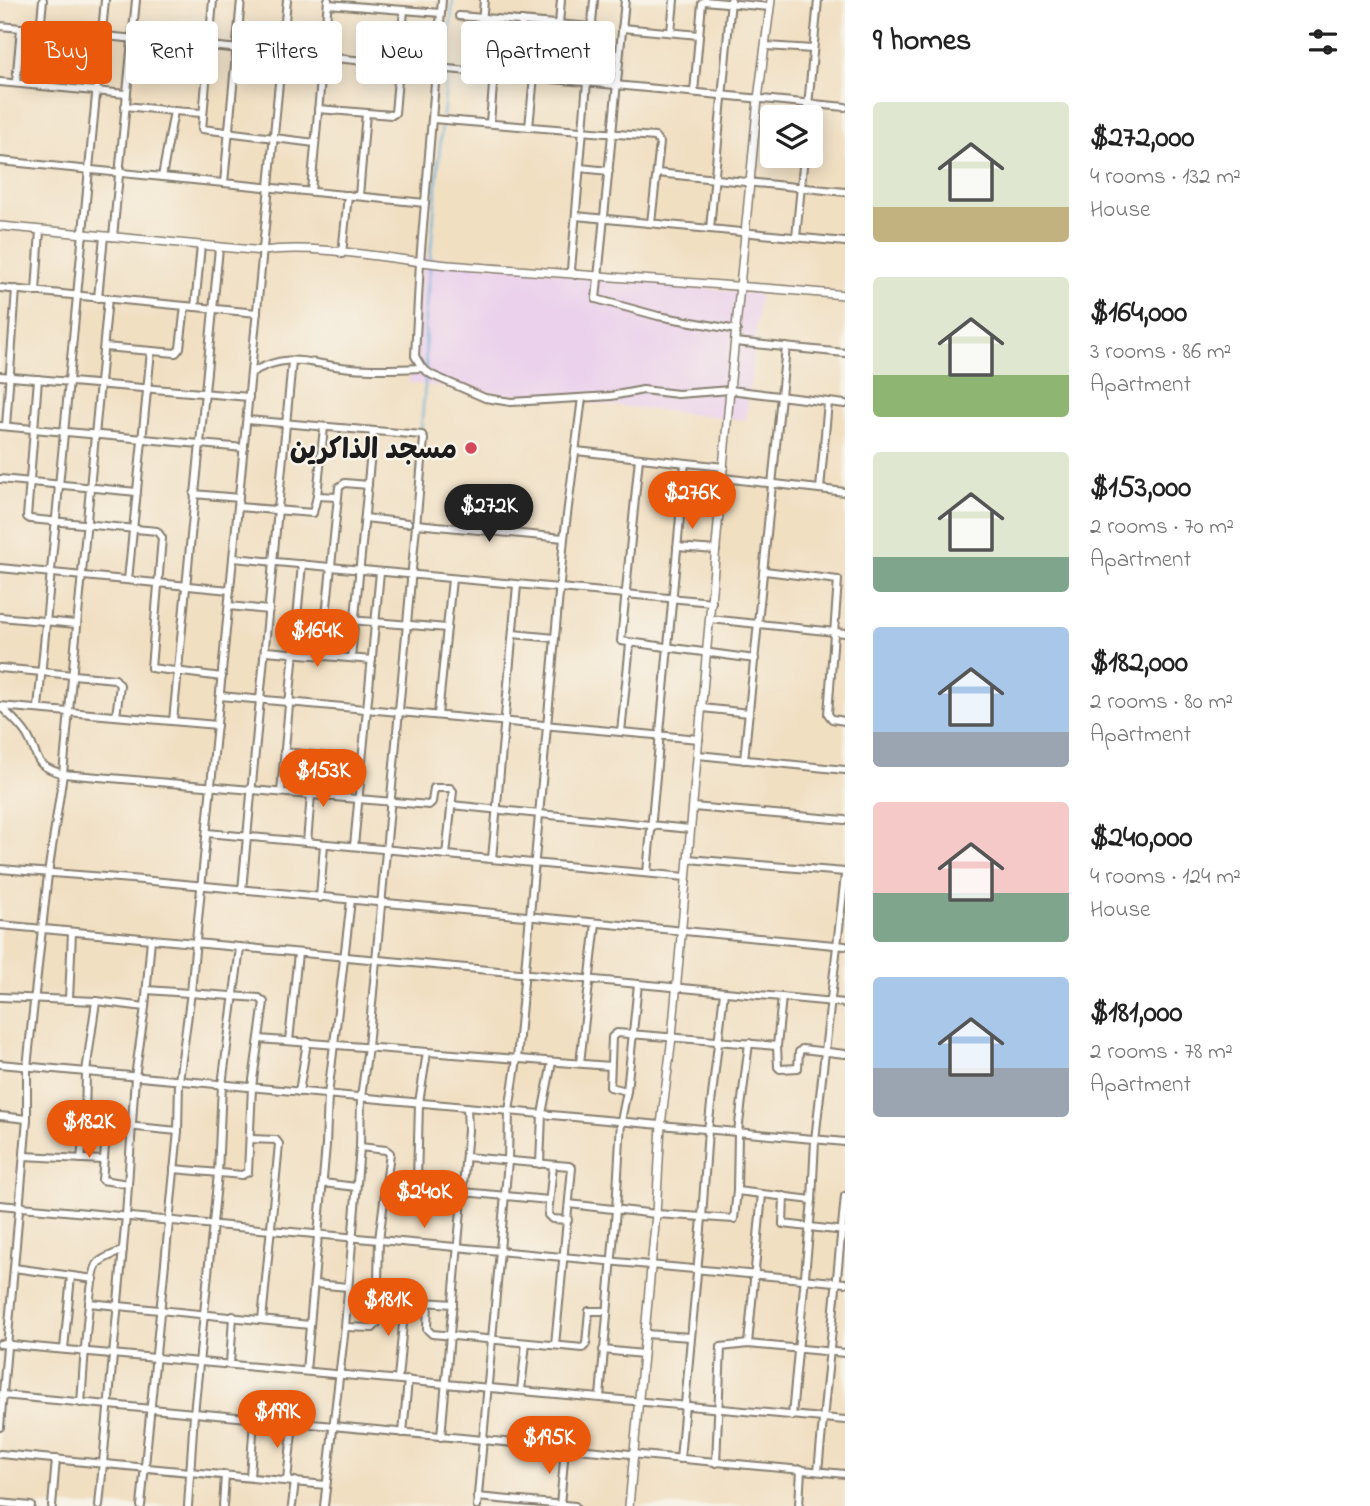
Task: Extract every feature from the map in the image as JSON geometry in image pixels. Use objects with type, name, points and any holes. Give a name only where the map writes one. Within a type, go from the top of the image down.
[{"type":"street","points":[[41,21],[43,0]]},
{"type":"street","points":[[103,21],[105,0]]},
{"type":"street","points":[[133,21],[136,0]]},
{"type":"street","points":[[211,21],[213,0]]},
{"type":"street","points":[[239,21],[241,0]]},
{"type":"street","points":[[285,21],[287,0]]},
{"type":"street","points":[[440,21],[442,0]]},
{"type":"street","points":[[482,21],[484,0]]},
{"type":"street","points":[[559,21],[561,0]]},
{"type":"street","points":[[592,21],[594,0]]},
{"type":"street","points":[[625,0],[595,296],[599,301],[659,316],[737,330]]},
{"type":"street","points":[[671,32],[674,0]]},
{"type":"street","points":[[809,103],[818,0]]},
{"type":"street","points":[[710,229],[731,1]]},
{"type":"street","points":[[326,21],[328,2],[377,4],[404,10],[441,13]]},
{"type":"street","points":[[629,1506],[656,1214],[661,1125],[672,1037],[730,390],[758,99],[771,3],[702,3],[694,92]]},
{"type":"street","points":[[403,21],[404,10]]},
{"type":"street","points":[[459,16],[522,21]]},
{"type":"street","points":[[0,26],[21,28],[16,83]]},
{"type":"street","points":[[622,28],[699,35]]},
{"type":"street","points":[[766,46],[813,49]]},
{"type":"street","points":[[0,82],[126,93]]},
{"type":"street","points":[[38,708],[97,84]]},
{"type":"street","points":[[113,237],[127,84]]},
{"type":"street","points":[[205,84],[200,127],[204,131],[315,143]]},
{"type":"street","points":[[224,183],[234,84]]},
{"type":"street","points":[[141,1506],[178,1131],[179,1081],[196,943],[279,84]]},
{"type":"street","points":[[311,191],[320,84]]},
{"type":"street","points":[[318,109],[392,115],[398,84]]},
{"type":"street","points":[[422,368],[415,356],[420,262],[436,84]]},
{"type":"street","points":[[490,124],[493,84]]},
{"type":"street","points":[[529,127],[533,84]]},
{"type":"street","points":[[575,275],[570,270],[587,84]]},
{"type":"street","points":[[606,84],[845,107]]},
{"type":"street","points":[[125,106],[202,113]]},
{"type":"street","points":[[162,177],[174,111]]},
{"type":"street","points":[[359,196],[366,113]]},
{"type":"street","points":[[433,119],[583,130],[659,139],[652,223]]},
{"type":"street","points":[[0,161],[425,203]]},
{"type":"street","points":[[580,168],[609,171]]},
{"type":"street","points":[[796,237],[803,168]]},
{"type":"street","points":[[657,173],[845,192]]},
{"type":"street","points":[[342,254],[348,195]]},
{"type":"street","points":[[576,216],[845,242]]},
{"type":"street","points":[[0,226],[219,248],[263,251],[292,249],[575,275],[845,295]]},
{"type":"street","points":[[36,292],[40,230]]},
{"type":"street","points":[[98,298],[104,236]]},
{"type":"street","points":[[195,307],[201,245]]},
{"type":"street","points":[[173,721],[219,248]]},
{"type":"street","points":[[0,288],[257,313]]},
{"type":"street","points":[[16,289],[10,377],[3,426],[244,448]]},
{"type":"street","points":[[0,1427],[3,1344],[14,1268],[27,1119],[27,1067],[69,711],[108,298]]},
{"type":"street","points":[[104,346],[176,353],[186,306]]},
{"type":"street","points":[[736,342],[845,353]]},
{"type":"street","points":[[744,760],[786,347]]},
{"type":"street","points":[[128,580],[151,351]]},
{"type":"street","points":[[251,373],[268,362],[292,360],[349,368],[422,368],[485,398],[511,402],[611,397],[643,390],[678,394],[730,390],[845,404]]},
{"type":"street","points":[[243,890],[292,360]]},
{"type":"street","points":[[0,376],[249,397]]},
{"type":"street","points":[[38,379],[27,517],[134,528],[161,534],[150,666],[153,669],[222,677]]},
{"type":"street","points":[[477,1506],[508,1161],[509,1111],[517,1059],[564,538],[582,398]]},
{"type":"street","points":[[820,489],[828,402]]},
{"type":"street","points":[[247,420],[424,436],[412,523],[411,575],[369,1047],[361,1097],[360,1147],[345,1327],[324,1506]]},
{"type":"street","points":[[238,507],[313,513],[324,427]]},
{"type":"street","points":[[351,658],[373,431]]},
{"type":"street","points":[[576,452],[724,467]]},
{"type":"street","points":[[639,458],[620,639],[629,644],[755,659]]},
{"type":"street","points":[[647,873],[685,463]]},
{"type":"street","points":[[723,478],[845,492]]},
{"type":"street","points":[[0,479],[137,492]]},
{"type":"street","points":[[322,656],[340,487],[345,483],[368,485]]},
{"type":"street","points":[[194,494],[239,498]]},
{"type":"street","points":[[317,496],[338,496]]},
{"type":"street","points":[[365,518],[564,538]]},
{"type":"street","points":[[677,547],[716,550]]},
{"type":"street","points":[[233,558],[712,602]]},
{"type":"street","points":[[281,792],[302,564]]},
{"type":"street","points":[[0,568],[230,590]]},
{"type":"street","points":[[765,571],[838,580],[828,714],[832,719],[845,721]]},
{"type":"street","points":[[354,846],[380,572]]},
{"type":"street","points":[[438,715],[452,579]]},
{"type":"street","points":[[492,859],[517,585]]},
{"type":"street","points":[[229,606],[269,610]]},
{"type":"street","points":[[0,617],[76,624]]},
{"type":"street","points":[[326,618],[447,628]]},
{"type":"street","points":[[710,619],[845,633]]},
{"type":"street","points":[[513,634],[555,638]]},
{"type":"street","points":[[621,732],[629,644]]},
{"type":"street","points":[[265,650],[372,660]]},
{"type":"street","points":[[0,668],[118,681],[120,685],[116,716]]},
{"type":"street","points":[[220,696],[699,739]]},
{"type":"street","points":[[0,706],[217,725]]},
{"type":"street","points":[[0,706],[21,727],[43,767],[62,774],[429,806],[436,787],[452,789],[446,855]]},
{"type":"street","points":[[702,708],[750,713]]},
{"type":"street","points":[[284,752],[362,760]]},
{"type":"street","points":[[698,755],[845,770]]},
{"type":"street","points":[[307,842],[311,795]]},
{"type":"street","points":[[451,805],[690,829]]},
{"type":"street","points":[[693,807],[845,820]]},
{"type":"street","points":[[206,833],[687,877]]},
{"type":"street","points":[[320,898],[324,844]]},
{"type":"street","points":[[688,859],[845,874],[815,1140],[792,1416]]},
{"type":"street","points":[[0,870],[845,946]]},
{"type":"street","points":[[306,1371],[328,1095],[351,900]]},
{"type":"street","points":[[580,1063],[596,923]]},
{"type":"street","points":[[0,925],[845,1003]]},
{"type":"street","points":[[69,999],[72,932]]},
{"type":"street","points":[[99,1506],[126,1216],[135,1077],[151,939]]},
{"type":"street","points":[[188,1506],[203,1313],[218,1173],[222,1084],[240,948]]},
{"type":"street","points":[[289,1041],[298,953]]},
{"type":"street","points":[[600,1397],[621,1121],[627,1091],[638,984]]},
{"type":"street","points":[[147,990],[235,995],[259,998],[264,1002],[252,1087],[251,1139],[246,1175],[174,1169]]},
{"type":"street","points":[[680,1459],[708,1130],[724,992]]},
{"type":"street","points":[[0,997],[69,999],[145,1007]]},
{"type":"street","points":[[782,997],[776,1046],[780,1069],[798,1068],[799,1052],[802,1049],[845,1054]]},
{"type":"street","points":[[81,1158],[86,1072],[96,1001]]},
{"type":"street","points":[[627,1091],[610,1087],[614,1034],[776,1046]]},
{"type":"street","points":[[259,1039],[610,1066]]},
{"type":"street","points":[[299,1092],[307,1042]]},
{"type":"street","points":[[569,1204],[734,1219],[737,1132],[749,1043]]},
{"type":"street","points":[[386,1184],[411,1186],[417,1181],[419,1103],[427,1052]]},
{"type":"street","points":[[540,1164],[542,1114],[552,1062]]},
{"type":"street","points":[[0,1064],[845,1142]]},
{"type":"street","points":[[441,1437],[466,1157],[467,1107]]},
{"type":"street","points":[[0,1116],[27,1119]]},
{"type":"street","points":[[85,1122],[178,1131]]},
{"type":"street","points":[[107,1125],[103,1181],[128,1184]]},
{"type":"street","points":[[251,1139],[276,1140],[279,1144],[262,1320]]},
{"type":"street","points":[[345,1327],[376,1326],[379,1240],[389,1151],[360,1147]]},
{"type":"street","points":[[24,1156],[103,1160]]},
{"type":"street","points":[[466,1157],[572,1168],[555,1346]]},
{"type":"street","points":[[553,1165],[549,1218],[568,1220]]},
{"type":"street","points":[[323,1183],[356,1187]]},
{"type":"street","points":[[737,1191],[812,1200]]},
{"type":"street","points":[[463,1192],[549,1200]]},
{"type":"street","points":[[748,1344],[762,1194]]},
{"type":"street","points":[[784,1196],[783,1224],[843,1231]]},
{"type":"street","points":[[818,1471],[845,1196]]},
{"type":"street","points":[[0,1205],[845,1283]]},
{"type":"street","points":[[81,1403],[89,1303],[98,1263],[123,1251]]},
{"type":"street","points":[[14,1268],[94,1279]]},
{"type":"street","points":[[64,1349],[71,1276]]},
{"type":"street","points":[[315,1284],[348,1287]]},
{"type":"street","points":[[378,1299],[453,1304]]},
{"type":"street","points":[[398,1379],[405,1301]]},
{"type":"street","points":[[428,1302],[429,1332],[555,1346],[585,1347],[589,1311],[606,1311]]},
{"type":"street","points":[[89,1303],[310,1325]]},
{"type":"street","points":[[230,1364],[233,1316]]},
{"type":"street","points":[[645,1334],[691,1337]]},
{"type":"street","points":[[521,1390],[526,1343]]},
{"type":"street","points":[[3,1344],[85,1349],[199,1362],[845,1420]]},
{"type":"street","points":[[716,1463],[719,1350],[724,1345],[748,1344],[845,1353]]},
{"type":"street","points":[[603,1350],[643,1353]]},
{"type":"street","points":[[403,1433],[408,1380]]},
{"type":"street","points":[[2,1395],[845,1474]]},
{"type":"street","points":[[250,1477],[254,1419]]},
{"type":"street","points":[[292,1506],[293,1423]]},
{"type":"street","points":[[560,1505],[565,1448]]},
{"type":"street","points":[[0,1454],[326,1485]]},
{"type":"street","points":[[52,1506],[56,1459]]},
{"type":"street","points":[[799,1506],[801,1469]]},
{"type":"street","points":[[223,1506],[225,1475]]},
{"type":"street","points":[[477,1497],[506,1503],[575,1506]]},
{"type":"street","points":[[0,1503],[32,1506]]},
{"type":"shaded area","points":[[423,257],[760,294],[746,420],[409,383]]},
{"type":"waterway","points":[[447,65],[453,0]]},
{"type":"waterway","points":[[443,117],[446,84]]},
{"type":"waterway","points":[[430,260],[442,123]]},
{"type":"waterway","points":[[426,369],[425,319],[430,266]]},
{"type":"waterway","points":[[421,431],[426,374]]},
{"type":"waterway","points":[[417,484],[421,437]]},
{"type":"place","name":"مسجد الذاكرين","points":[[471,448]]}]
